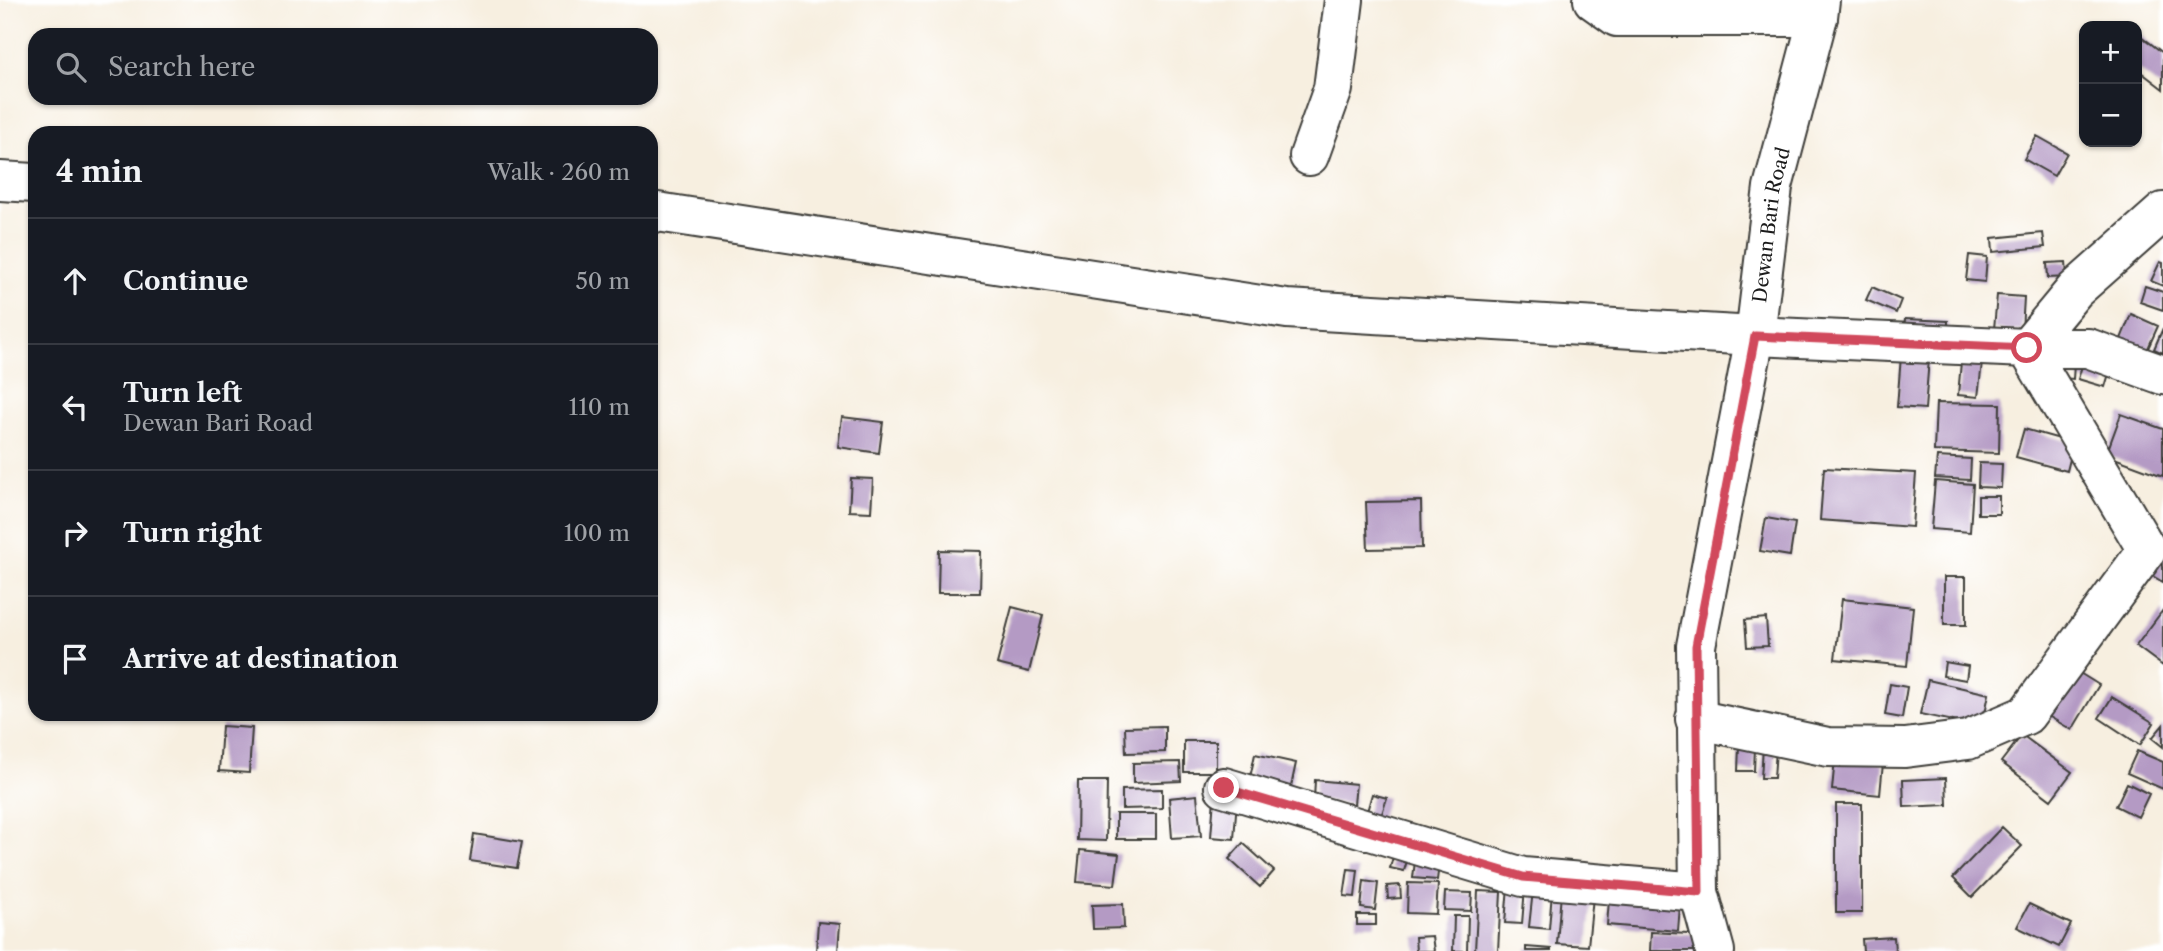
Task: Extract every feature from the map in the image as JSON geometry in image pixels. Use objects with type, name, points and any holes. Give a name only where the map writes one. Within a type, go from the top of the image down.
[{"type":"street","points":[[1309,156],[1333,89],[1344,0]]},
{"type":"street","points":[[1593,0],[1617,17],[1819,9]]},
{"type":"street","name":"Dewan Bari Road","points":[[1715,951],[1699,892],[1696,646],[1755,336],[1773,187],[1819,9]]},
{"type":"street","points":[[0,181],[28,183]]},
{"type":"street","points":[[658,212],[1287,309],[1755,336],[2027,348],[2088,348],[2163,374]]},
{"type":"street","points":[[2027,348],[2075,289],[2163,212]]},
{"type":"street","points":[[1695,719],[1828,747],[1905,748],[1968,740],[2026,715],[2147,550],[2027,348]]},
{"type":"street","points":[[1224,788],[1523,877],[1699,892]]},
{"type":"building","points":[[2142,37],[2163,53],[2163,89],[2142,73]]},
{"type":"building","points":[[2037,136],[2067,153],[2054,176],[2024,159]]},
{"type":"building","points":[[2043,233],[2045,247],[1993,252],[1992,238]]},
{"type":"building","points":[[1969,255],[1987,257],[1985,282],[1966,280]]},
{"type":"building","points":[[2066,262],[2067,277],[2048,278],[2047,263]]},
{"type":"building","points":[[2160,262],[2163,263],[2163,286],[2151,281]]},
{"type":"building","points":[[2145,286],[2163,292],[2163,310],[2140,302]]},
{"type":"building","points":[[1872,287],[1901,300],[1896,313],[1866,300]]},
{"type":"building","points":[[1997,295],[2024,297],[2022,331],[1994,329]]},
{"type":"building","points":[[2131,314],[2158,326],[2145,355],[2119,344]]},
{"type":"building","points":[[1905,319],[1948,321],[1948,333],[1904,331]]},
{"type":"building","points":[[2163,328],[2163,353],[2154,349]]},
{"type":"building","points":[[1962,351],[1983,354],[1978,397],[1958,395]]},
{"type":"building","points":[[2075,351],[2073,379],[2051,377]]},
{"type":"building","points":[[2086,353],[2113,360],[2105,387],[2078,379]]},
{"type":"building","points":[[1901,356],[1929,359],[1925,409],[1897,407]]},
{"type":"building","points":[[1936,403],[2000,404],[1999,453],[1934,451]]},
{"type":"building","points":[[2121,414],[2163,429],[2163,476],[2106,455]]},
{"type":"building","points":[[842,417],[883,422],[879,453],[838,447]]},
{"type":"building","points":[[2024,429],[2074,443],[2067,471],[2016,457]]},
{"type":"building","points":[[1937,457],[1971,459],[1970,480],[1935,478]]},
{"type":"building","points":[[1979,463],[2002,464],[2001,488],[1978,487]]},
{"type":"building","points":[[1824,468],[1916,473],[1912,527],[1820,520]]},
{"type":"building","points":[[851,478],[873,479],[871,512],[849,511]]},
{"type":"building","points":[[1935,481],[1973,484],[1970,532],[1931,529]]},
{"type":"building","points":[[1978,496],[1999,496],[1999,514],[1978,514]]},
{"type":"building","points":[[1421,501],[1422,548],[1368,549],[1366,502]]},
{"type":"building","points":[[1766,518],[1795,523],[1790,556],[1760,551]]},
{"type":"building","points":[[939,550],[981,551],[980,593],[938,593]]},
{"type":"building","points":[[2163,552],[2163,582],[2151,575]]},
{"type":"building","points":[[1944,577],[1966,577],[1966,625],[1944,625]]},
{"type":"building","points":[[1842,599],[1913,607],[1907,666],[1835,659]]},
{"type":"building","points":[[1012,607],[1043,615],[1029,672],[997,664]]},
{"type":"building","points":[[2163,610],[2163,666],[2136,646]]},
{"type":"building","points":[[1766,618],[1768,646],[1747,647],[1745,620]]},
{"type":"building","points":[[1945,662],[1968,666],[1966,680],[1943,676]]},
{"type":"building","points":[[2070,667],[2099,685],[2072,730],[2043,713]]},
{"type":"building","points":[[1928,680],[1989,694],[1982,727],[1920,714]]},
{"type":"building","points":[[1890,684],[1907,687],[1902,718],[1885,715]]},
{"type":"building","points":[[2112,697],[2154,723],[2140,745],[2099,718]]},
{"type":"building","points":[[2163,725],[2163,747],[2152,738]]},
{"type":"building","points":[[222,726],[252,728],[249,773],[219,771]]},
{"type":"building","points":[[1165,726],[1165,752],[1126,753],[1125,727]]},
{"type":"building","points":[[2022,735],[2072,772],[2051,800],[2001,762]]},
{"type":"building","points":[[1184,741],[1216,741],[1216,772],[1184,772]]},
{"type":"building","points":[[1739,746],[1755,747],[1754,771],[1738,771]]},
{"type":"building","points":[[1763,747],[1776,749],[1774,778],[1761,778]]},
{"type":"building","points":[[2137,751],[2163,762],[2163,789],[2127,773]]},
{"type":"building","points":[[1255,754],[1296,763],[1289,796],[1248,787]]},
{"type":"building","points":[[1835,758],[1883,763],[1880,795],[1832,790]]},
{"type":"building","points":[[1180,762],[1181,781],[1133,783],[1133,763]]},
{"type":"building","points":[[1946,778],[1947,805],[1904,807],[1903,780]]},
{"type":"building","points":[[1315,780],[1356,784],[1354,804],[1314,800]]},
{"type":"building","points":[[1078,781],[1107,781],[1106,841],[1077,840]]},
{"type":"building","points":[[2127,783],[2149,794],[2138,817],[2116,806]]},
{"type":"building","points":[[1162,789],[1162,808],[1122,809],[1122,790]]},
{"type":"building","points":[[1372,794],[1387,798],[1378,826],[1364,822]]},
{"type":"building","points":[[1197,795],[1201,836],[1172,838],[1169,798]]},
{"type":"building","points":[[1214,798],[1237,799],[1234,839],[1211,837]]},
{"type":"building","points":[[1836,804],[1862,804],[1862,913],[1836,913]]},
{"type":"building","points":[[1116,814],[1156,814],[1156,839],[1116,839]]},
{"type":"building","points":[[2002,827],[2022,846],[1972,897],[1953,878]]},
{"type":"building","points":[[474,834],[522,842],[517,868],[470,861]]},
{"type":"building","points":[[1243,843],[1274,871],[1260,887],[1229,859]]},
{"type":"building","points":[[1080,850],[1119,854],[1115,885],[1077,882]]},
{"type":"building","points":[[1394,853],[1408,857],[1404,871],[1390,868]]},
{"type":"building","points":[[1415,861],[1439,864],[1437,880],[1413,878]]},
{"type":"building","points":[[1348,869],[1358,870],[1355,897],[1344,896]]},
{"type":"building","points":[[1364,881],[1378,883],[1375,910],[1361,908]]},
{"type":"building","points":[[1408,883],[1438,884],[1436,914],[1407,913]]},
{"type":"building","points":[[1400,885],[1401,898],[1388,899],[1387,886]]},
{"type":"building","points":[[1508,886],[1525,888],[1522,924],[1505,923]]},
{"type":"building","points":[[1533,890],[1552,892],[1549,929],[1529,927]]},
{"type":"building","points":[[1478,891],[1501,892],[1498,951],[1475,951]]},
{"type":"building","points":[[1445,892],[1472,893],[1471,911],[1444,910]]},
{"type":"building","points":[[1561,893],[1593,897],[1588,946],[1557,944]]},
{"type":"building","points":[[1609,900],[1680,906],[1678,931],[1607,925]]},
{"type":"building","points":[[1123,904],[1124,928],[1093,929],[1092,905]]},
{"type":"building","points":[[2029,904],[2071,924],[2059,947],[2017,927]]},
{"type":"building","points":[[1357,915],[1376,915],[1376,925],[1357,925]]},
{"type":"building","points":[[1454,916],[1468,916],[1467,951],[1453,951]]},
{"type":"building","points":[[818,922],[840,924],[838,951],[816,951]]},
{"type":"building","points":[[1651,932],[1707,935],[1706,951],[1650,951]]},
{"type":"building","points":[[1432,936],[1434,951],[1416,951],[1415,937]]},
{"type":"building","points":[[1894,937],[1895,951],[1863,951],[1862,939]]},
{"type":"building","points":[[1526,947],[1551,949],[1551,951],[1526,951]]},
{"type":"route","points":[[1224,788],[1523,877],[1699,892],[1696,646],[1755,336],[2027,348]]}]
